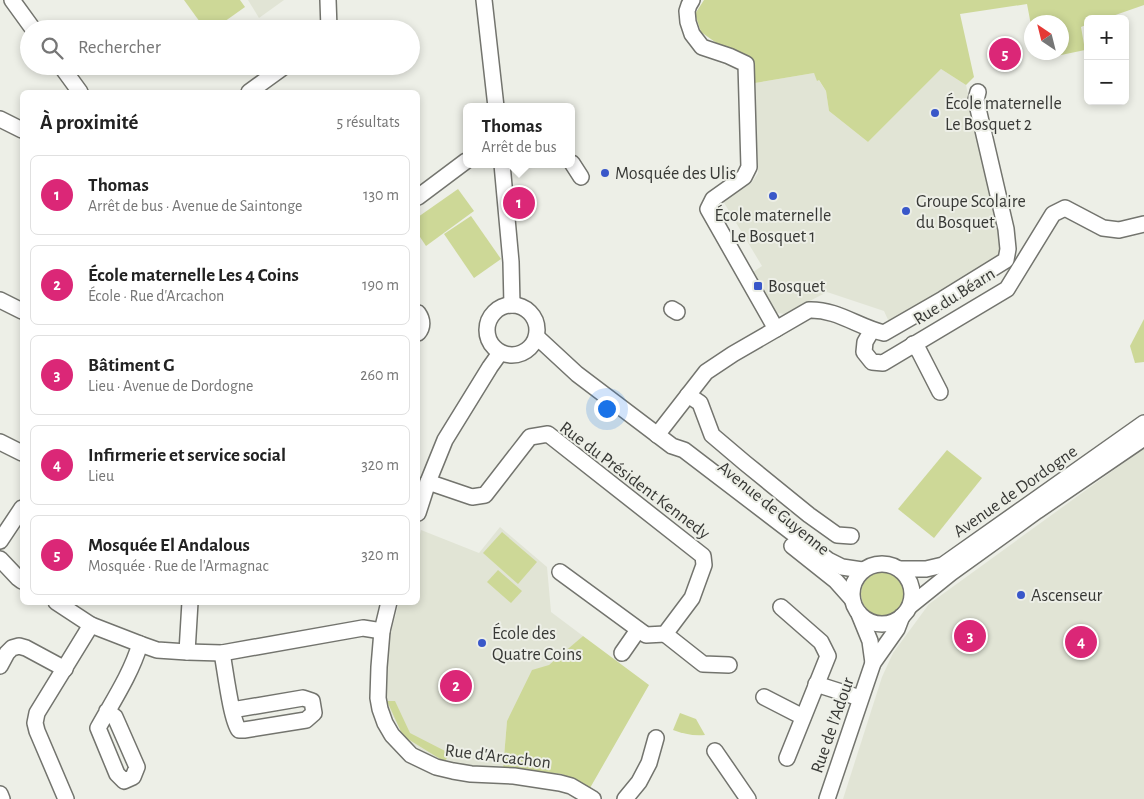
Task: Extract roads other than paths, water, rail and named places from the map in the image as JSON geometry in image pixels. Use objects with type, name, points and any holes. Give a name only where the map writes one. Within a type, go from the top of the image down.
[{"type":"street","points":[[12,0],[26,20]]},
{"type":"street","points":[[328,0],[329,20]]},
{"type":"street","points":[[484,0],[496,103]]},
{"type":"street","points":[[692,0],[687,11],[688,22],[692,34],[702,47],[746,64],[749,167],[744,177],[713,199],[708,209],[776,329]]},
{"type":"street","points":[[68,75],[79,90]]},
{"type":"street","points":[[252,90],[273,75]]},
{"type":"street","points":[[657,434],[706,372],[809,310],[820,309],[840,315],[872,330],[884,333],[1006,260],[1008,249],[1006,229],[976,100],[978,92]]},
{"type":"street","points":[[0,119],[20,129]]},
{"type":"street","points":[[420,196],[463,163]]},
{"type":"street","points":[[502,168],[511,262],[512,305]]},
{"type":"street","points":[[575,168],[581,177]]},
{"type":"street","name":"Rue du Béarn","points":[[872,330],[865,342],[864,352],[872,362],[883,363],[1007,289],[1053,214],[1065,208],[1103,228],[1119,230],[1144,224]]},
{"type":"street","points":[[0,300],[20,310]]},
{"type":"street","points":[[512,305],[520,306],[527,309],[537,322],[537,337],[530,350],[524,354],[508,356],[500,353],[490,342],[487,335],[489,320],[498,309],[512,305]]},
{"type":"street","points":[[420,317],[422,325],[420,329]]},
{"type":"street","name":"Avenue de Guyenne","points":[[537,337],[577,374],[672,446],[679,457],[744,506],[836,581],[852,598]]},
{"type":"street","points":[[913,344],[919,351],[940,392]]},
{"type":"street","points":[[420,507],[428,482],[446,440],[500,353]]},
{"type":"street","name":"Avenue de Guyenne","points":[[524,354],[544,357],[577,374]]},
{"type":"street","points":[[688,395],[700,403],[712,435],[809,515],[837,535],[851,536]]},
{"type":"street","name":"Avenue de Dordogne","points":[[899,569],[926,569],[943,565],[1144,423]]},
{"type":"street","name":"Rue du Président Kennedy","points":[[428,482],[472,497],[486,495],[530,436],[548,434],[703,556],[704,565],[692,598],[666,634]]},
{"type":"street","name":"Avenue de Dordogne","points":[[906,611],[951,573],[1144,438]]},
{"type":"street","points":[[0,442],[20,452]]},
{"type":"street","name":"Avenue de Guyenne","points":[[672,446],[684,450],[828,560],[842,567],[862,570]]},
{"type":"street","points":[[0,541],[20,511]]},
{"type":"street","points":[[0,559],[20,580]]},
{"type":"street","points":[[884,563],[899,569],[907,576],[911,585],[912,595],[906,611],[894,622],[885,624],[867,620],[859,614],[854,607],[852,589],[855,579],[862,570],[868,566],[884,563]]},
{"type":"street","points":[[560,572],[646,635],[666,634],[703,664],[730,665]]},
{"type":"street","points":[[61,605],[91,625],[157,650],[222,653],[363,628],[382,631]]},
{"type":"street","points":[[188,652],[190,605]]},
{"type":"street","name":"Rue d'Arcachon","points":[[388,605],[382,631],[378,690],[380,709],[392,735],[411,755],[436,767],[453,771],[471,774],[514,776],[560,783],[572,786],[593,799]]},
{"type":"street","points":[[781,607],[821,642],[828,656],[787,758]]},
{"type":"street","name":"Rue de l'Adour","points":[[827,799],[873,663],[897,629],[906,611]]},
{"type":"street","name":"Rue de l'Adour","points":[[859,614],[870,641],[873,663]]},
{"type":"street","points":[[66,799],[35,723],[37,713],[91,625]]},
{"type":"street","points":[[622,653],[638,630]]},
{"type":"street","points":[[107,711],[135,661],[140,644]]},
{"type":"street","points":[[0,666],[12,648],[18,646],[26,648],[64,669]]},
{"type":"street","points":[[222,653],[232,710],[236,726],[239,730],[306,720],[314,713],[312,701],[303,698],[232,710]]},
{"type":"street","points":[[816,684],[860,698]]},
{"type":"street","points":[[764,697],[803,717]]},
{"type":"street","points":[[625,799],[639,782],[649,763],[656,738]]},
{"type":"street","points":[[715,751],[748,799]]},
{"type":"street","points":[[0,794],[2,799]]},
{"type":"place","name":"Mosquée El Andalous","points":[[1005,54]]},
{"type":"place","name":"École maternelle Le Bosquet 2","points":[[935,113]]},
{"type":"place","name":"Mosquée des Ulis","points":[[605,173]]},
{"type":"place","name":"École maternelle Le Bosquet 1","points":[[773,196]]},
{"type":"place","name":"Thomas","points":[[519,203]]},
{"type":"place","name":"Groupe Scolaire du Bosquet","points":[[906,211]]},
{"type":"place","name":"Bosquet","points":[[758,286]]},
{"type":"place","name":"Ascenseur","points":[[1021,595]]},
{"type":"place","name":"Bâtiment G","points":[[970,636]]},
{"type":"place","name":"Infirmerie et service social","points":[[1081,642]]},
{"type":"place","name":"École des Quatre Coins","points":[[482,643]]},
{"type":"place","name":"École maternelle Les 4 Coins","points":[[456,686]]}]
